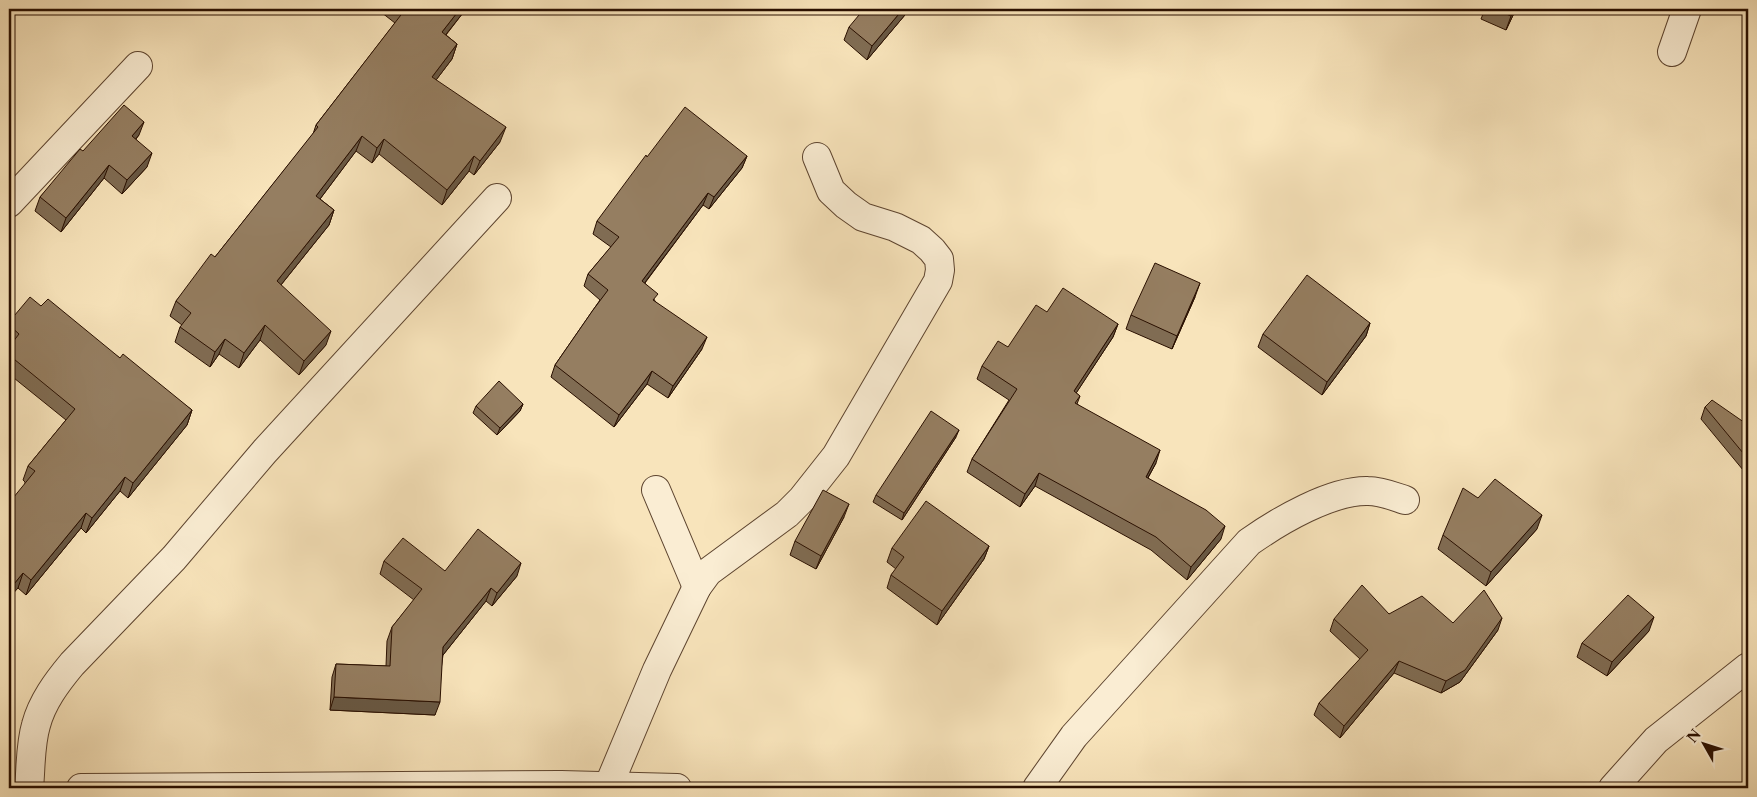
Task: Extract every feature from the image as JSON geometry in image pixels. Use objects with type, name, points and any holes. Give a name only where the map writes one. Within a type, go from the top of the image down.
[{"type":"street","points":[[1672,52],[1687,9]]},
{"type":"street","points":[[9,203],[138,66]]},
{"type":"street","points":[[608,787],[657,670],[697,587],[708,572],[787,514],[802,499],[836,456],[938,281],[939,259],[932,250],[912,235],[863,216],[846,205],[831,191],[817,157]]},
{"type":"street","points":[[29,788],[36,725],[44,703],[58,681],[174,558],[265,451],[497,198]]},
{"type":"street","points":[[656,490],[697,587]]},
{"type":"street","points":[[1038,788],[1074,736],[1249,542],[1276,524],[1340,495],[1367,491],[1384,493],[1405,500]]},
{"type":"street","points":[[1613,788],[1656,740],[1748,667]]},
{"type":"street","points":[[81,788],[678,788]]},
{"type":"building","points":[[402,9],[460,9],[442,32],[457,44],[432,77],[506,127],[480,161],[474,156],[447,190],[384,139],[377,148],[362,136],[316,196],[334,210],[277,281],[331,331],[304,361],[265,325],[244,353],[225,339],[215,352],[180,327],[191,313],[176,301],[211,254],[215,257],[318,127],[316,125],[404,11]]},
{"type":"building","points":[[864,9],[903,9],[872,46],[849,27]]},
{"type":"building","points":[[1494,9],[1515,9],[1511,16]]},
{"type":"building","points":[[124,105],[144,122],[132,136],[152,153],[127,180],[109,165],[66,218],[40,197],[80,149],[83,151]]},
{"type":"building","points":[[685,107],[747,156],[714,197],[708,193],[642,281],[658,294],[653,300],[707,337],[673,386],[652,371],[619,415],[555,365],[608,290],[588,274],[619,237],[597,221],[646,155],[647,157]]},
{"type":"building","points":[[1155,263],[1200,283],[1177,336],[1131,315]]},
{"type":"building","points":[[1307,275],[1370,323],[1327,382],[1263,334]]},
{"type":"building","points":[[1063,288],[1118,324],[1074,391],[1080,396],[1075,403],[1160,450],[1146,477],[1206,510],[1225,526],[1191,567],[1156,537],[1039,473],[1025,494],[972,459],[1017,389],[982,366],[998,341],[1008,347],[1036,305],[1047,312]]},
{"type":"building","points":[[30,297],[41,306],[48,299],[120,358],[123,354],[192,410],[133,483],[125,477],[92,518],[86,513],[31,580],[23,573],[9,590],[9,503],[35,471],[28,466],[75,409],[9,355],[9,347],[19,334],[9,325],[9,322]]},
{"type":"building","points":[[499,381],[523,404],[500,428],[476,406]]},
{"type":"building","points":[[1712,400],[1748,425],[1748,459],[1705,407]]},
{"type":"building","points":[[931,411],[959,430],[904,513],[876,495]]},
{"type":"building","points":[[1495,479],[1542,515],[1491,572],[1443,535],[1463,488],[1478,498]]},
{"type":"building","points":[[823,490],[849,504],[821,556],[795,541]]},
{"type":"building","points":[[926,501],[989,546],[942,611],[891,575],[904,557],[892,548]]},
{"type":"building","points":[[478,529],[521,563],[497,593],[491,588],[443,647],[440,702],[334,697],[336,664],[390,666],[392,627],[422,589],[384,561],[403,538],[445,571]]},
{"type":"building","points":[[1362,585],[1389,614],[1422,596],[1453,623],[1484,590],[1502,618],[1465,670],[1446,681],[1399,661],[1344,726],[1319,703],[1368,650],[1334,619]]},
{"type":"building","points":[[1628,595],[1654,617],[1612,662],[1582,643]]}]
